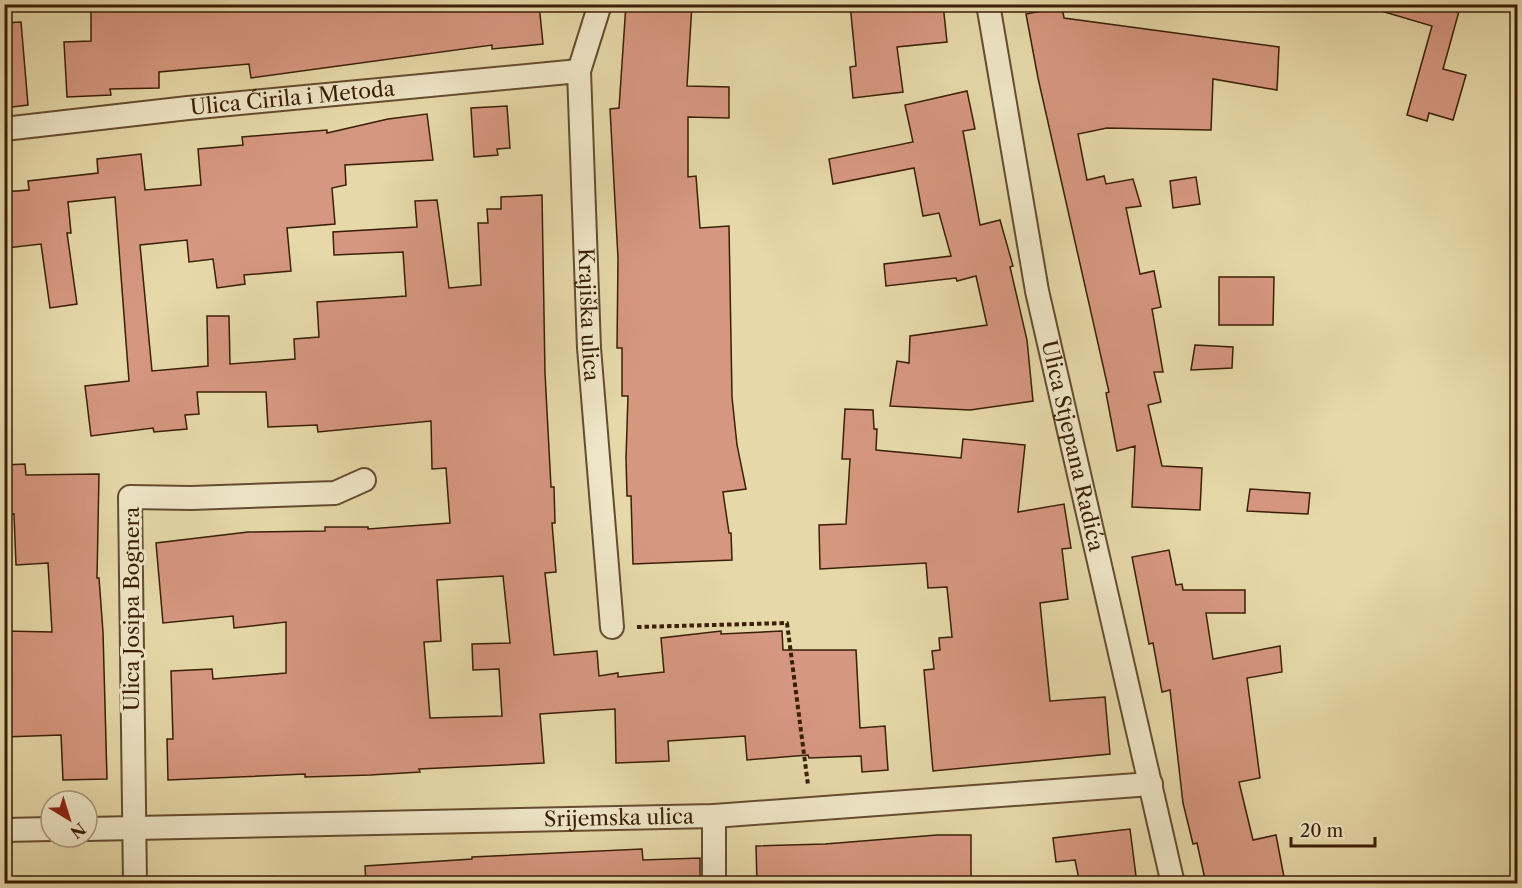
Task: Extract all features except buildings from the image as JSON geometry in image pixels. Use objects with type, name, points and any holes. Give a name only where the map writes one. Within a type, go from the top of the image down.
[{"type":"street","name":"Krajiška ulica","points":[[600,4],[579,71],[590,348],[612,627]]},
{"type":"street","name":"Ulica Stjepana Radića","points":[[988,4],[1037,291],[1173,884]]},
{"type":"street","name":"Ulica Ćirila i Metoda","points":[[4,129],[188,108],[579,71]]},
{"type":"street","name":"Ulica Josipa Bognera","points":[[135,884],[129,497],[191,498],[335,493],[364,480]]},
{"type":"street","name":"Srijemska ulica","points":[[99,829],[714,816],[1150,784]]},
{"type":"street","points":[[714,816],[714,884]]},
{"type":"street","points":[[4,830],[39,830]]},
{"type":"path","points":[[612,627],[787,623],[812,810]]}]
